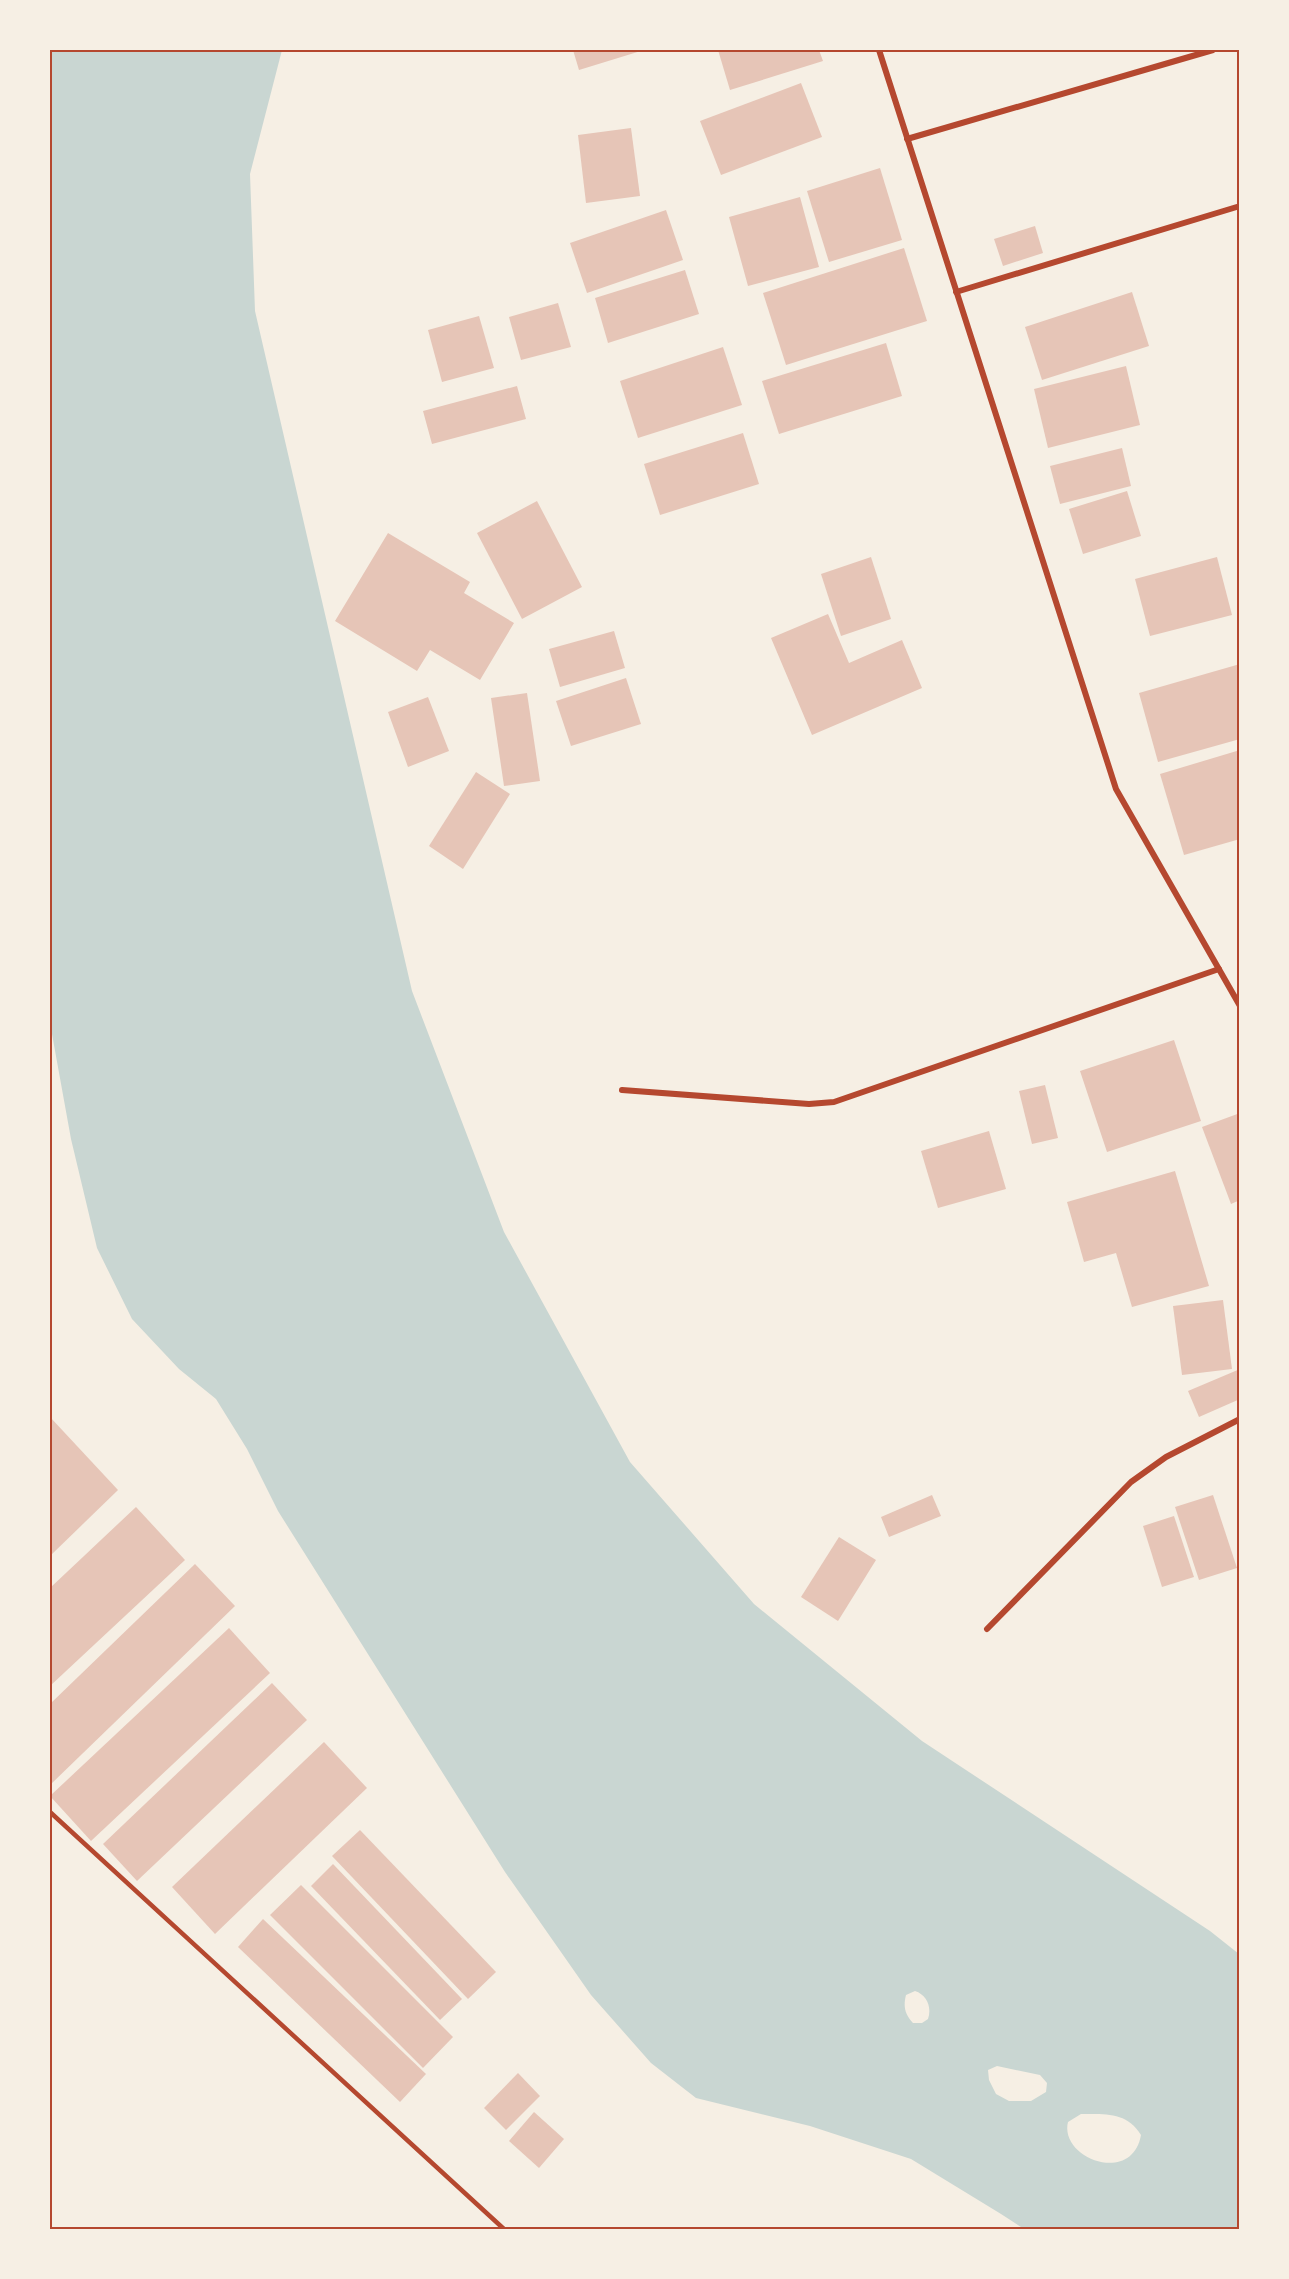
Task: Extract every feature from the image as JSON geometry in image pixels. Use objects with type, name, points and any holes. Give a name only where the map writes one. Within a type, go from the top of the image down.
[{"type":"street","points":[[879,50],[1116,789],[1239,1004]]},
{"type":"street","points":[[907,139],[1213,50]]},
{"type":"street","points":[[956,292],[1239,206]]},
{"type":"street","points":[[622,1090],[809,1104],[834,1102],[1219,969]]},
{"type":"street","points":[[987,1629],[1131,1482],[1166,1457],[1239,1419]]},
{"type":"lane","points":[[50,1812],[505,2229]]},
{"type":"shaded area","points":[[50,50],[282,50],[250,174],[255,311],[412,991],[504,1232],[630,1462],[754,1604],[922,1741],[1210,1931],[1239,1954],[1239,2229],[1024,2229],[911,2159],[810,2126],[696,2098],[651,2063],[591,1995],[505,1872],[278,1511],[247,1449],[216,1399],[179,1369],[132,1319],[97,1248],[71,1139],[50,1023]],"holes":[[[915,1991],[923,1995],[929,2006],[928,2019],[922,2023],[913,2023],[905,2010],[906,1995]],[[997,2066],[1040,2075],[1047,2083],[1046,2092],[1031,2101],[1009,2101],[996,2094],[989,2080],[988,2070]],[[1081,2114],[1115,2116],[1129,2122],[1141,2135],[1135,2151],[1125,2160],[1112,2163],[1098,2161],[1085,2155],[1074,2146],[1068,2135],[1068,2122]]]},
{"type":"building","points":[[573,50],[644,50],[579,70]]},
{"type":"building","points":[[718,50],[819,50],[823,61],[730,90]]},
{"type":"building","points":[[801,83],[822,137],[721,175],[700,121]]},
{"type":"building","points":[[631,128],[640,196],[586,203],[578,135]]},
{"type":"building","points":[[880,168],[902,240],[829,262],[807,191]]},
{"type":"building","points":[[800,197],[819,267],[748,286],[729,217]]},
{"type":"building","points":[[666,210],[683,260],[587,293],[570,243]]},
{"type":"building","points":[[1035,226],[1043,253],[1003,266],[994,239]]},
{"type":"building","points":[[904,248],[927,321],[786,365],[763,293]]},
{"type":"building","points":[[685,270],[699,314],[608,343],[595,298]]},
{"type":"building","points":[[1132,292],[1149,346],[1042,380],[1025,327]]},
{"type":"building","points":[[558,303],[571,347],[521,360],[509,317]]},
{"type":"building","points":[[479,316],[494,368],[442,382],[428,330]]},
{"type":"building","points":[[886,343],[902,396],[779,434],[762,381]]},
{"type":"building","points":[[723,347],[742,405],[638,438],[620,381]]},
{"type":"building","points":[[1126,366],[1140,425],[1048,448],[1034,389]]},
{"type":"building","points":[[517,386],[526,419],[432,444],[423,411]]},
{"type":"building","points":[[743,433],[759,484],[660,515],[644,464]]},
{"type":"building","points":[[1122,448],[1131,486],[1060,504],[1050,466]]},
{"type":"building","points":[[1127,491],[1141,536],[1083,554],[1069,509]]},
{"type":"building","points":[[537,501],[582,587],[522,619],[477,533]]},
{"type":"building","points":[[388,533],[470,582],[464,593],[514,623],[480,680],[430,650],[417,671],[335,621]]},
{"type":"building","points":[[871,557],[891,619],[841,636],[821,574]]},
{"type":"building","points":[[1217,557],[1232,615],[1150,636],[1135,579]]},
{"type":"building","points":[[828,614],[849,663],[902,640],[922,688],[812,735],[771,638]]},
{"type":"building","points":[[614,631],[625,668],[560,687],[549,649]]},
{"type":"building","points":[[1240,664],[1240,739],[1158,762],[1139,693]]},
{"type":"building","points":[[626,678],[641,724],[571,746],[556,701]]},
{"type":"building","points":[[527,693],[540,781],[504,786],[491,698]]},
{"type":"building","points":[[428,697],[449,751],[408,767],[388,712]]},
{"type":"building","points":[[1240,750],[1240,839],[1184,855],[1160,774]]},
{"type":"building","points":[[476,772],[510,794],[463,869],[429,846]]},
{"type":"building","points":[[1174,1040],[1201,1121],[1107,1152],[1080,1071]]},
{"type":"building","points":[[1045,1085],[1058,1138],[1032,1144],[1019,1091]]},
{"type":"building","points":[[1240,1113],[1240,1200],[1231,1204],[1202,1127]]},
{"type":"building","points":[[989,1131],[1006,1189],[938,1208],[921,1151]]},
{"type":"building","points":[[1175,1171],[1209,1286],[1132,1307],[1116,1253],[1084,1262],[1067,1202]]},
{"type":"building","points":[[1223,1300],[1232,1369],[1182,1375],[1173,1306]]},
{"type":"building","points":[[1240,1369],[1240,1399],[1199,1417],[1188,1391]]},
{"type":"building","points":[[50,1417],[118,1490],[50,1556]]},
{"type":"building","points":[[932,1495],[941,1516],[889,1537],[881,1517]]},
{"type":"building","points":[[1213,1495],[1237,1568],[1199,1580],[1175,1507]]},
{"type":"building","points":[[136,1507],[185,1560],[50,1686],[50,1588]]},
{"type":"building","points":[[1174,1516],[1194,1577],[1162,1587],[1143,1526]]},
{"type":"building","points":[[839,1537],[876,1560],[838,1621],[801,1597]]},
{"type":"building","points":[[195,1564],[235,1606],[50,1785],[50,1704]]},
{"type":"building","points":[[229,1628],[270,1673],[91,1841],[50,1796]]},
{"type":"building","points":[[272,1683],[307,1720],[137,1881],[103,1844]]},
{"type":"building","points":[[324,1742],[367,1788],[215,1934],[172,1887]]},
{"type":"building","points":[[360,1830],[496,1972],[468,1999],[332,1856]]},
{"type":"building","points":[[333,1864],[462,1999],[440,2020],[311,1886]]},
{"type":"building","points":[[301,1885],[453,2037],[423,2068],[270,1915]]},
{"type":"building","points":[[263,1919],[426,2074],[400,2102],[238,1947]]},
{"type":"building","points":[[518,2073],[540,2096],[506,2130],[484,2108]]},
{"type":"building","points":[[534,2112],[564,2139],[539,2168],[509,2141]]}]
